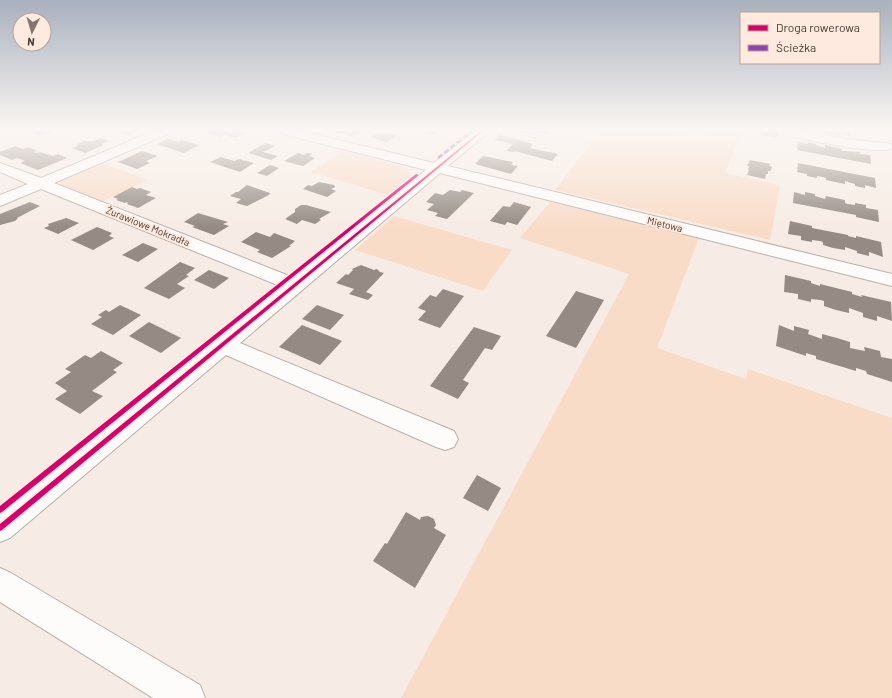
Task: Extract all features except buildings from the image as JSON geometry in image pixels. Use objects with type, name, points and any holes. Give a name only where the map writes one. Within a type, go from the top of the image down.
[{"type":"street","points":[[0,201],[87,164]]},
{"type":"street","name":"Miętowa","points":[[420,164],[892,280]]},
{"type":"street","points":[[0,528],[442,164]]},
{"type":"street","name":"Żurawiowe Mokradła","points":[[0,167],[295,285]]},
{"type":"street","points":[[223,345],[445,439]]},
{"type":"street","points":[[0,584],[187,698]]},
{"type":"shaded area","points":[[100,164],[148,180],[101,202],[59,185],[61,181]]},
{"type":"shaded area","points":[[324,164],[390,164],[407,168],[411,175],[388,195],[311,172]]},
{"type":"shaded area","points":[[575,164],[729,164],[725,173],[780,185],[770,240],[555,190]]},
{"type":"shaded area","points":[[550,202],[699,238],[657,348],[746,379],[748,369],[892,418],[892,698],[401,698],[629,274],[520,238]]},
{"type":"shaded area","points":[[394,216],[512,250],[483,291],[355,250]]},
{"type":"cycle path","points":[[0,528],[442,164]]},
{"type":"cycle path","points":[[0,510],[417,175]]}]
